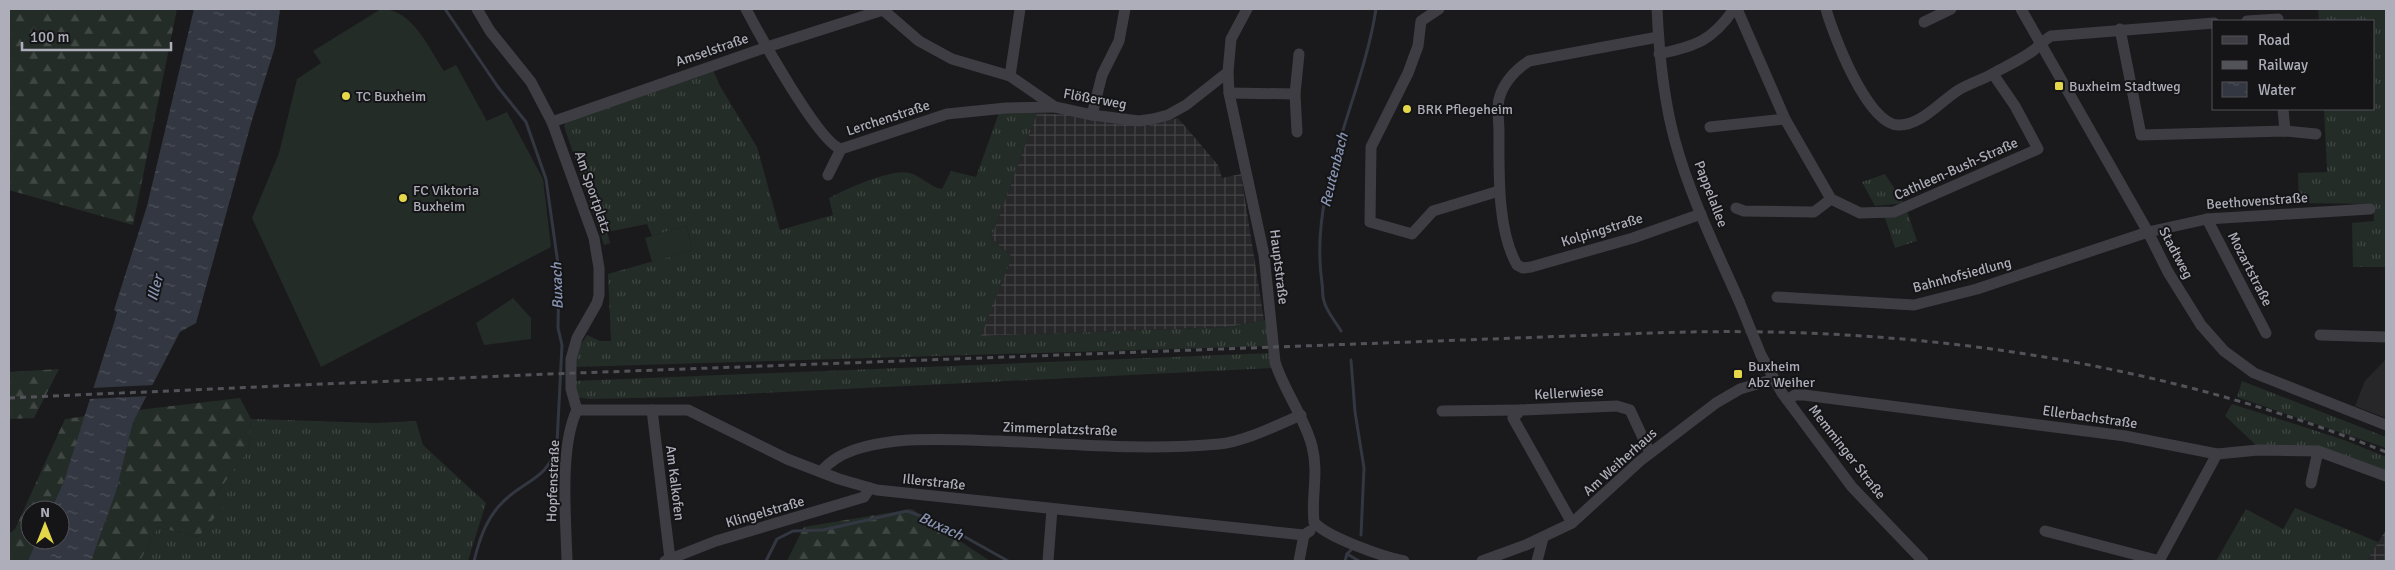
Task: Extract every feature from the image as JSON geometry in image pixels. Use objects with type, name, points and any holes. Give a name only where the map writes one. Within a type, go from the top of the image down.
[{"type":"street","name":"Am Sportplatz","points":[[478,9],[490,31],[531,82],[552,122],[591,230],[599,268],[600,285],[597,303],[577,338],[571,359],[571,389],[576,407]]},
{"type":"street","name":"Lerchenstraße","points":[[746,9],[767,47],[823,135],[832,144],[841,149],[952,113],[1006,108],[1055,107]]},
{"type":"street","points":[[1010,76],[1020,9]]},
{"type":"street","points":[[1092,116],[1102,76],[1119,41],[1125,9]]},
{"type":"street","name":"Hauptstraße","points":[[1247,9],[1231,39],[1228,72],[1229,93],[1264,255],[1275,362],[1279,374],[1301,415],[1312,446],[1315,463],[1313,516],[1317,526]]},
{"type":"street","points":[[1439,9],[1421,21],[1418,46],[1408,74],[1371,147],[1370,222],[1412,234],[1433,212],[1499,191],[1499,99],[1506,84],[1519,68],[1530,61],[1546,57],[1658,37]]},
{"type":"street","name":"Pappelallee","points":[[1657,9],[1664,90],[1675,142],[1701,214],[1761,355],[1774,379]]},
{"type":"street","points":[[1660,54],[1701,43],[1724,24],[1736,9],[1785,119],[1831,199],[1814,212],[1744,211],[1736,208]]},
{"type":"street","points":[[1826,9],[1853,77],[1869,104],[1887,121],[1898,125],[1918,120],[1958,91],[1993,74],[2035,49],[2040,42],[2051,36],[2212,23]]},
{"type":"street","points":[[1924,22],[1951,9]]},
{"type":"street","name":"Stadtweg","points":[[2021,9],[2148,232],[2168,272],[2201,325],[2224,351],[2254,373],[2386,425]]},
{"type":"street","name":"Amselstraße","points":[[552,122],[767,47],[882,10]]},
{"type":"street","name":"Flößerweg","points":[[882,10],[918,41],[952,59],[1010,76],[1055,107],[1092,116],[1139,121],[1168,115],[1186,105],[1228,72]]},
{"type":"street","points":[[2262,20],[2278,20]]},
{"type":"street","points":[[2120,30],[2141,135],[2285,132],[2316,134]]},
{"type":"street","points":[[1297,132],[1294,94],[1299,54]]},
{"type":"street","name":"Cathleen-Bush-Straße","points":[[1831,199],[1860,213],[1894,212],[2038,149],[2015,106],[1993,74]]},
{"type":"street","points":[[1229,93],[1294,94]]},
{"type":"street","points":[[2283,110],[2285,132]]},
{"type":"street","points":[[1710,127],[1785,119]]},
{"type":"street","points":[[828,175],[841,149]]},
{"type":"street","name":"Kolpingstraße","points":[[1499,191],[1514,259],[1517,265],[1523,268],[1633,238],[1701,214]]},
{"type":"street","name":"Beethovenstraße","points":[[2148,232],[2207,219],[2370,209]]},
{"type":"street","name":"Mozartstraße","points":[[2207,219],[2266,333]]},
{"type":"street","name":"Bahnhofsiedlung","points":[[1777,297],[1914,305],[1977,289],[2148,232]]},
{"type":"street","points":[[2320,335],[2386,337]]},
{"type":"street","name":"Memminger Straße","points":[[1774,379],[1787,400],[1852,487],[1923,561]]},
{"type":"street","name":"Am Weiherhaus","points":[[1482,561],[1543,538],[1572,523],[1650,453],[1724,397],[1740,389],[1774,379]]},
{"type":"street","name":"Ellerbachstraße","points":[[1787,400],[1795,396],[1804,395],[1862,401],[2126,436],[2217,454],[2258,450],[2318,451],[2386,476]]},
{"type":"street","name":"Kellerwiese","points":[[1442,411],[1617,406],[1630,410],[1650,453]]},
{"type":"street","name":"Illerstraße","points":[[576,407],[692,412],[762,448],[822,472],[870,488],[912,495],[1304,535]]},
{"type":"street","name":"Hopfenstraße","points":[[567,561],[565,477],[571,423],[576,407]]},
{"type":"street","name":"Am Kalkofen","points":[[652,410],[656,462],[668,560]]},
{"type":"street","name":"Kellerwiese","points":[[1521,410],[1513,418],[1572,523]]},
{"type":"street","name":"Zimmerplatzstraße","points":[[822,472],[829,463],[854,450],[896,441],[972,440],[1106,446],[1218,445],[1301,415]]},
{"type":"street","points":[[2311,483],[2318,451]]},
{"type":"street","points":[[2046,531],[2160,561],[2217,454]]},
{"type":"street","name":"Klingelstraße","points":[[668,560],[716,541],[864,497],[870,488]]},
{"type":"street","points":[[1048,561],[1052,509]]},
{"type":"street","points":[[1299,561],[1304,535],[1317,526],[1371,551],[1404,561]]},
{"type":"street","points":[[1537,561],[1543,538]]},
{"type":"shaded area","points":[[1037,113],[1071,115],[1147,126],[1178,118],[1218,165],[1222,178],[1241,174],[1264,320],[1229,327],[980,336],[1012,257],[991,238]]},
{"type":"shaded area","points":[[2386,359],[2386,418],[2355,406],[2365,381]]},
{"type":"shaded area","points":[[2386,530],[2386,561],[2367,561],[2378,542]]},
{"type":"green space","points":[[9,9],[177,9],[133,225],[9,190]]},
{"type":"green space","name":"FC Viktoria Buxheim","points":[[381,9],[392,11],[411,23],[426,42],[444,71],[456,65],[487,121],[507,112],[543,179],[551,247],[321,367],[252,218],[279,153],[297,79],[321,63],[313,51]]},
{"type":"green space","points":[[2318,9],[2386,9],[2386,267],[2353,267],[2352,223],[2374,221],[2373,204],[2299,203],[2298,173],[2327,172],[2324,110],[2375,110],[2375,20],[2319,20]]},
{"type":"green space","points":[[713,70],[720,86],[757,147],[780,230],[833,215],[829,198],[881,176],[902,172],[910,173],[942,189],[951,171],[976,177],[999,113],[1037,113],[991,238],[1012,257],[981,336],[1229,327],[1264,320],[1267,322],[1271,346],[574,367],[579,347],[587,335],[600,341],[611,341],[608,274],[693,250],[686,226],[652,236],[647,224],[607,232],[610,243],[604,245],[564,126],[566,122]]},
{"type":"green space","points":[[1885,174],[1904,203],[1875,206],[1862,182]]},
{"type":"green space","points":[[1907,211],[1917,241],[1895,248],[1885,218]]},
{"type":"green space","points":[[686,226],[693,250],[652,262],[645,238]]},
{"type":"green space","points":[[513,298],[531,318],[531,339],[484,345],[476,323]]},
{"type":"green space","points":[[1271,353],[1274,368],[682,397],[588,399],[576,397],[574,381]]},
{"type":"green space","points":[[59,369],[34,418],[9,419],[9,372]]},
{"type":"green space","points":[[2242,381],[2386,437],[2386,448],[2237,397]]},
{"type":"green space","points":[[240,398],[251,419],[249,449],[214,497],[223,508],[198,537],[158,527],[140,561],[91,561],[116,492],[133,422],[138,410]]},
{"type":"green space","points":[[2232,404],[2344,440],[2386,457],[2386,472],[2332,451],[2257,446],[2225,416]]},
{"type":"green space","points":[[86,416],[64,481],[55,500],[28,500],[65,419]]},
{"type":"green space","points":[[251,419],[375,423],[416,421],[423,445],[486,503],[468,561],[140,561],[158,527],[198,537],[222,509],[214,497],[249,449]]},
{"type":"green space","points":[[2295,508],[2378,542],[2367,561],[2216,561],[2246,509],[2283,529]]},
{"type":"green space","points":[[912,509],[990,561],[787,561],[804,527]]},
{"type":"green space","points":[[20,518],[20,550],[33,550],[28,561],[9,561],[9,534],[15,529]]},
{"type":"water","name":"Iller","points":[[194,9],[280,9],[275,47],[252,120],[196,323],[180,332],[133,422],[116,492],[91,561],[28,561],[33,550],[70,550],[70,500],[55,500],[64,481],[114,323],[117,312],[114,310],[147,206]]},
{"type":"pier","points":[[155,385],[149,396],[88,399],[92,388]]},
{"type":"waterway","name":"Buxach","points":[[445,9],[498,87],[526,122],[546,179],[559,271],[558,328],[562,345],[557,443],[548,466],[534,479],[508,497],[494,512],[483,532],[474,561]]},
{"type":"waterway","name":"Reutenbach","points":[[1341,331],[1327,309],[1323,297],[1320,248],[1323,213],[1338,144],[1360,77],[1376,9]]},
{"type":"waterway","name":"Reutenbach","points":[[1351,360],[1355,412],[1364,468],[1361,535]]},
{"type":"waterway","name":"Buxach","points":[[766,561],[777,539],[793,531],[823,530],[907,511],[940,523],[1008,561]]},
{"type":"waterway","name":"Reutenbach","points":[[1345,561],[1347,554],[1351,550]]},
{"type":"waterway","points":[[1347,554],[1359,561]]},
{"type":"railway","points":[[9,398],[550,374],[1651,333],[1745,332],[1839,335],[1932,342],[2025,354],[2117,371],[2208,392],[2298,420],[2386,452]]},
{"type":"place","name":"Buxheim Stadtweg","points":[[2059,86]]},
{"type":"place","name":"TC Buxheim","points":[[346,96]]},
{"type":"place","name":"BRK Pflegeheim","points":[[1407,109]]},
{"type":"place","name":"FC Viktoria Buxheim","points":[[403,198]]},
{"type":"place","name":"Buxheim Abz Weiher","points":[[1738,374]]}]
